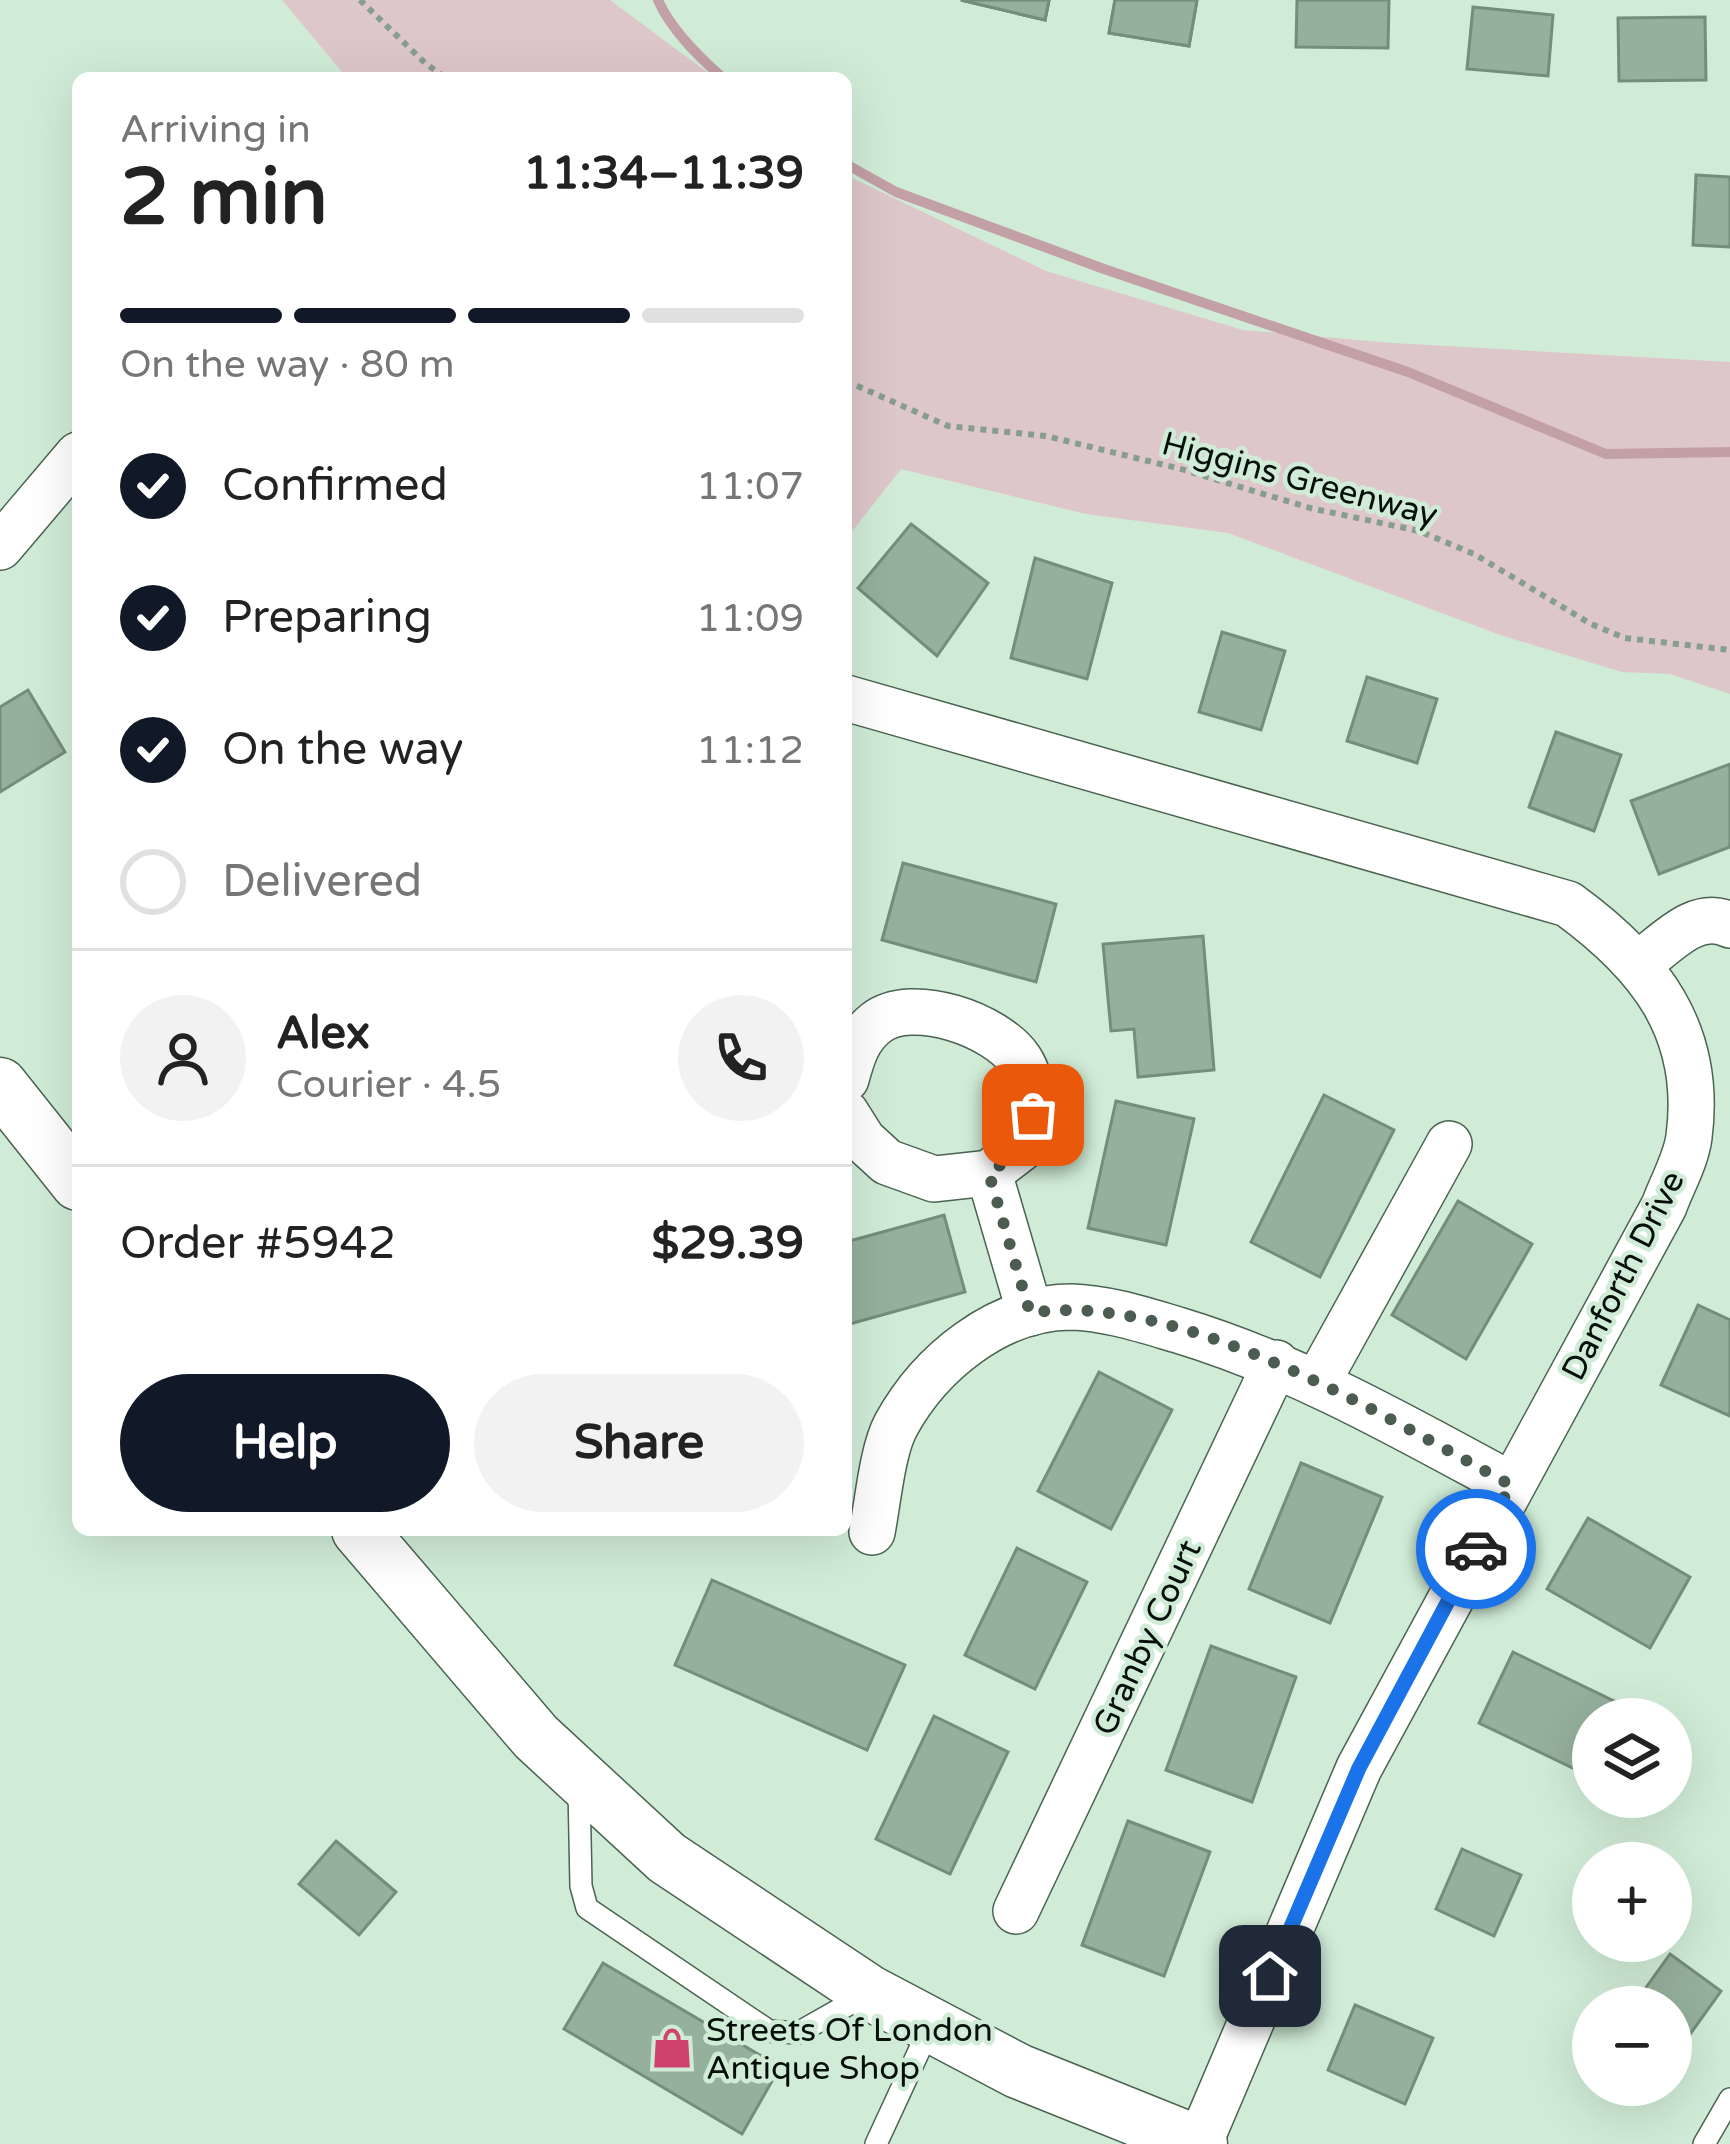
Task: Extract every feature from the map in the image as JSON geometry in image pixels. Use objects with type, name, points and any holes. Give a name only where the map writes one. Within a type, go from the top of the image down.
[{"type":"street","points":[[0,547],[72,462]]},
{"type":"street","name":"Danforth Drive","points":[[852,700],[1568,904],[1639,964],[1664,1002],[1683,1043],[1691,1096],[1709,1143],[1664,1206],[1359,1768],[1199,2144]]},
{"type":"street","points":[[1639,964],[1699,920],[1716,918],[1730,925]]},
{"type":"street","points":[[852,1055],[879,1020],[913,1010],[939,1014],[991,1036],[1019,1059],[1030,1088],[1033,1115],[1028,1143],[989,1174],[934,1179],[887,1162],[852,1123]]},
{"type":"street","points":[[0,1085],[72,1175]]},
{"type":"street","points":[[1318,1381],[1449,1144]]},
{"type":"street","points":[[989,1174],[1030,1313]]},
{"type":"street","points":[[872,1532],[893,1430],[916,1396],[961,1348],[989,1330],[1030,1313],[1069,1307],[1112,1312],[1276,1363],[1511,1485]]},
{"type":"street","name":"Granby Court","points":[[1016,1911],[1276,1363]]},
{"type":"street","points":[[364,1536],[536,1737],[667,1858],[870,1993],[1018,2071],[1199,2144]]},
{"type":"lane","points":[[579,1776],[580,1886],[587,1908],[769,2031],[798,2033],[870,1993]]},
{"type":"lane","points":[[876,2144],[931,2025]]},
{"type":"lane","points":[[1704,2144],[1730,2099]]},
{"type":"path","points":[[360,0],[438,72]]},
{"type":"path","name":"Higgins Greenway","points":[[852,383],[948,426],[1046,436],[1310,508],[1419,531],[1474,554],[1591,624],[1625,638],[1730,650]]},
{"type":"shaded area","points":[[282,0],[610,0],[707,72],[342,72]]},
{"type":"shaded area","points":[[852,178],[1046,271],[1243,330],[1730,362],[1730,694],[1670,674],[1622,672],[1503,636],[1228,533],[1086,514],[901,469],[852,531]]},
{"type":"building","points":[[961,0],[1049,0],[1045,20]]},
{"type":"building","points":[[961,0],[1049,0],[1045,20]]},
{"type":"building","points":[[961,0],[1049,0],[1045,20]]},
{"type":"building","points":[[1115,0],[1197,0],[1189,46],[1109,33]]},
{"type":"building","points":[[1115,0],[1197,0],[1189,46],[1109,33]]},
{"type":"building","points":[[1297,0],[1389,0],[1388,48],[1296,47]]},
{"type":"building","points":[[1473,7],[1553,15],[1548,76],[1467,69]]},
{"type":"building","points":[[1705,17],[1706,80],[1619,81],[1618,18]]},
{"type":"building","points":[[1696,175],[1730,177],[1730,247],[1693,245]]},
{"type":"building","points":[[911,524],[988,583],[937,656],[858,588]]},
{"type":"building","points":[[1035,558],[1112,583],[1087,679],[1011,658]]},
{"type":"building","points":[[1222,632],[1285,651],[1261,730],[1199,712]]},
{"type":"building","points":[[1367,677],[1437,699],[1417,763],[1347,741]]},
{"type":"building","points":[[28,690],[65,752],[0,792],[0,707]]},
{"type":"building","points":[[1556,732],[1621,755],[1594,831],[1529,807]]},
{"type":"building","points":[[1730,764],[1730,847],[1659,874],[1631,801]]},
{"type":"building","points":[[903,863],[1056,904],[1036,982],[882,940]]},
{"type":"building","points":[[1203,936],[1214,1070],[1138,1077],[1134,1029],[1111,1031],[1103,944]]},
{"type":"building","points":[[1324,1095],[1394,1130],[1320,1277],[1251,1242]]},
{"type":"building","points":[[1116,1101],[1194,1119],[1166,1245],[1088,1228]]},
{"type":"building","points":[[1458,1201],[1532,1244],[1466,1359],[1392,1315]]},
{"type":"building","points":[[944,1215],[965,1292],[852,1323],[852,1240]]},
{"type":"building","points":[[1698,1305],[1730,1320],[1730,1416],[1661,1385]]},
{"type":"building","points":[[1099,1372],[1172,1410],[1111,1529],[1038,1491]]},
{"type":"building","points":[[1301,1463],[1382,1497],[1330,1623],[1249,1589]]},
{"type":"building","points":[[1588,1518],[1690,1577],[1650,1648],[1547,1589]]},
{"type":"building","points":[[1017,1548],[1087,1582],[1035,1689],[965,1655]]},
{"type":"building","points":[[712,1580],[905,1665],[867,1750],[675,1665]]},
{"type":"building","points":[[1211,1646],[1296,1677],[1252,1802],[1166,1770]]},
{"type":"building","points":[[1513,1652],[1608,1698],[1572,1698],[1572,1768],[1479,1723]]},
{"type":"building","points":[[934,1716],[1008,1752],[950,1874],[876,1839]]},
{"type":"building","points":[[1128,1821],[1210,1852],[1164,1976],[1082,1945]]},
{"type":"building","points":[[336,1841],[396,1892],[359,1935],[299,1884]]},
{"type":"building","points":[[1462,1849],[1521,1875],[1494,1936],[1436,1909]]},
{"type":"building","points":[[1664,1962],[1681,1962],[1721,1991],[1692,2032],[1692,1986],[1647,1986]]},
{"type":"building","name":"Streets Of London Antique Shop","points":[[603,1963],[780,2067],[742,2134],[564,2029]]},
{"type":"building","points":[[1355,2005],[1433,2038],[1405,2104],[1328,2070]]},
{"type":"waterway","points":[[658,0],[678,32],[717,72]]},
{"type":"waterway","points":[[852,167],[896,192],[1104,269],[1408,372],[1606,454],[1730,452]]},
{"type":"way so far","points":[[1033,1115],[1028,1143],[989,1174],[1030,1313],[1069,1307],[1112,1312],[1224,1345],[1318,1381],[1511,1485],[1476,1549]]},
{"type":"place","name":"Streets Of London Antique Shop","points":[[672,2048]]},
{"type":"route","points":[[1270,1976],[1359,1768],[1476,1549]]}]
